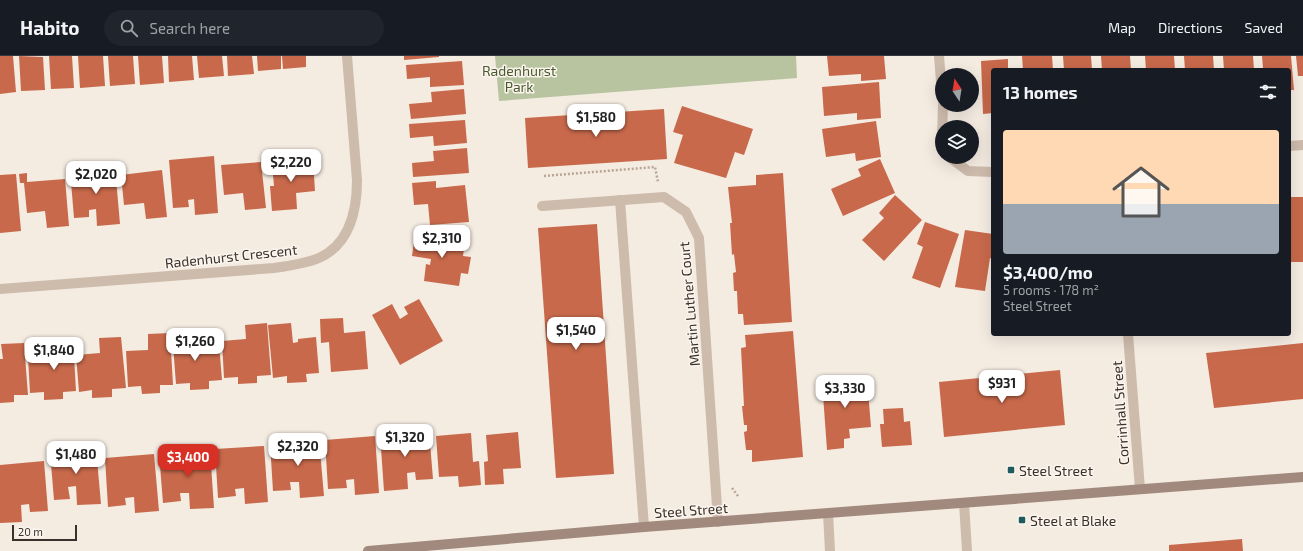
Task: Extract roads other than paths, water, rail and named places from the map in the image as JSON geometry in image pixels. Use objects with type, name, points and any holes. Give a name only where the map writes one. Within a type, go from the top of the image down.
[{"type":"street","name":"Radenhurst Crescent","points":[[0,289],[274,268],[299,265],[320,258],[335,247],[347,233],[357,198],[357,180],[347,56]]},
{"type":"street","points":[[939,56],[940,68]]},
{"type":"street","points":[[1291,146],[1303,145]]},
{"type":"street","points":[[958,164],[968,171],[991,172]]},
{"type":"street","name":"Martin Luther Court","points":[[542,206],[664,197],[686,212],[699,238],[718,522]]},
{"type":"street","points":[[620,200],[644,528]]},
{"type":"street","name":"Corrinhall Street","points":[[1128,336],[1140,489]]},
{"type":"street","name":"Steel Street","points":[[368,551],[1303,476]]},
{"type":"street","points":[[964,503],[967,551]]},
{"type":"street","points":[[828,514],[830,551]]},
{"type":"place","name":"Steel Street","points":[[1011,470]]},
{"type":"place","name":"Steel at Blake","points":[[1022,520]]},
{"type":"park label","name":"Radenhurst Park","points":[[519,78]]}]
